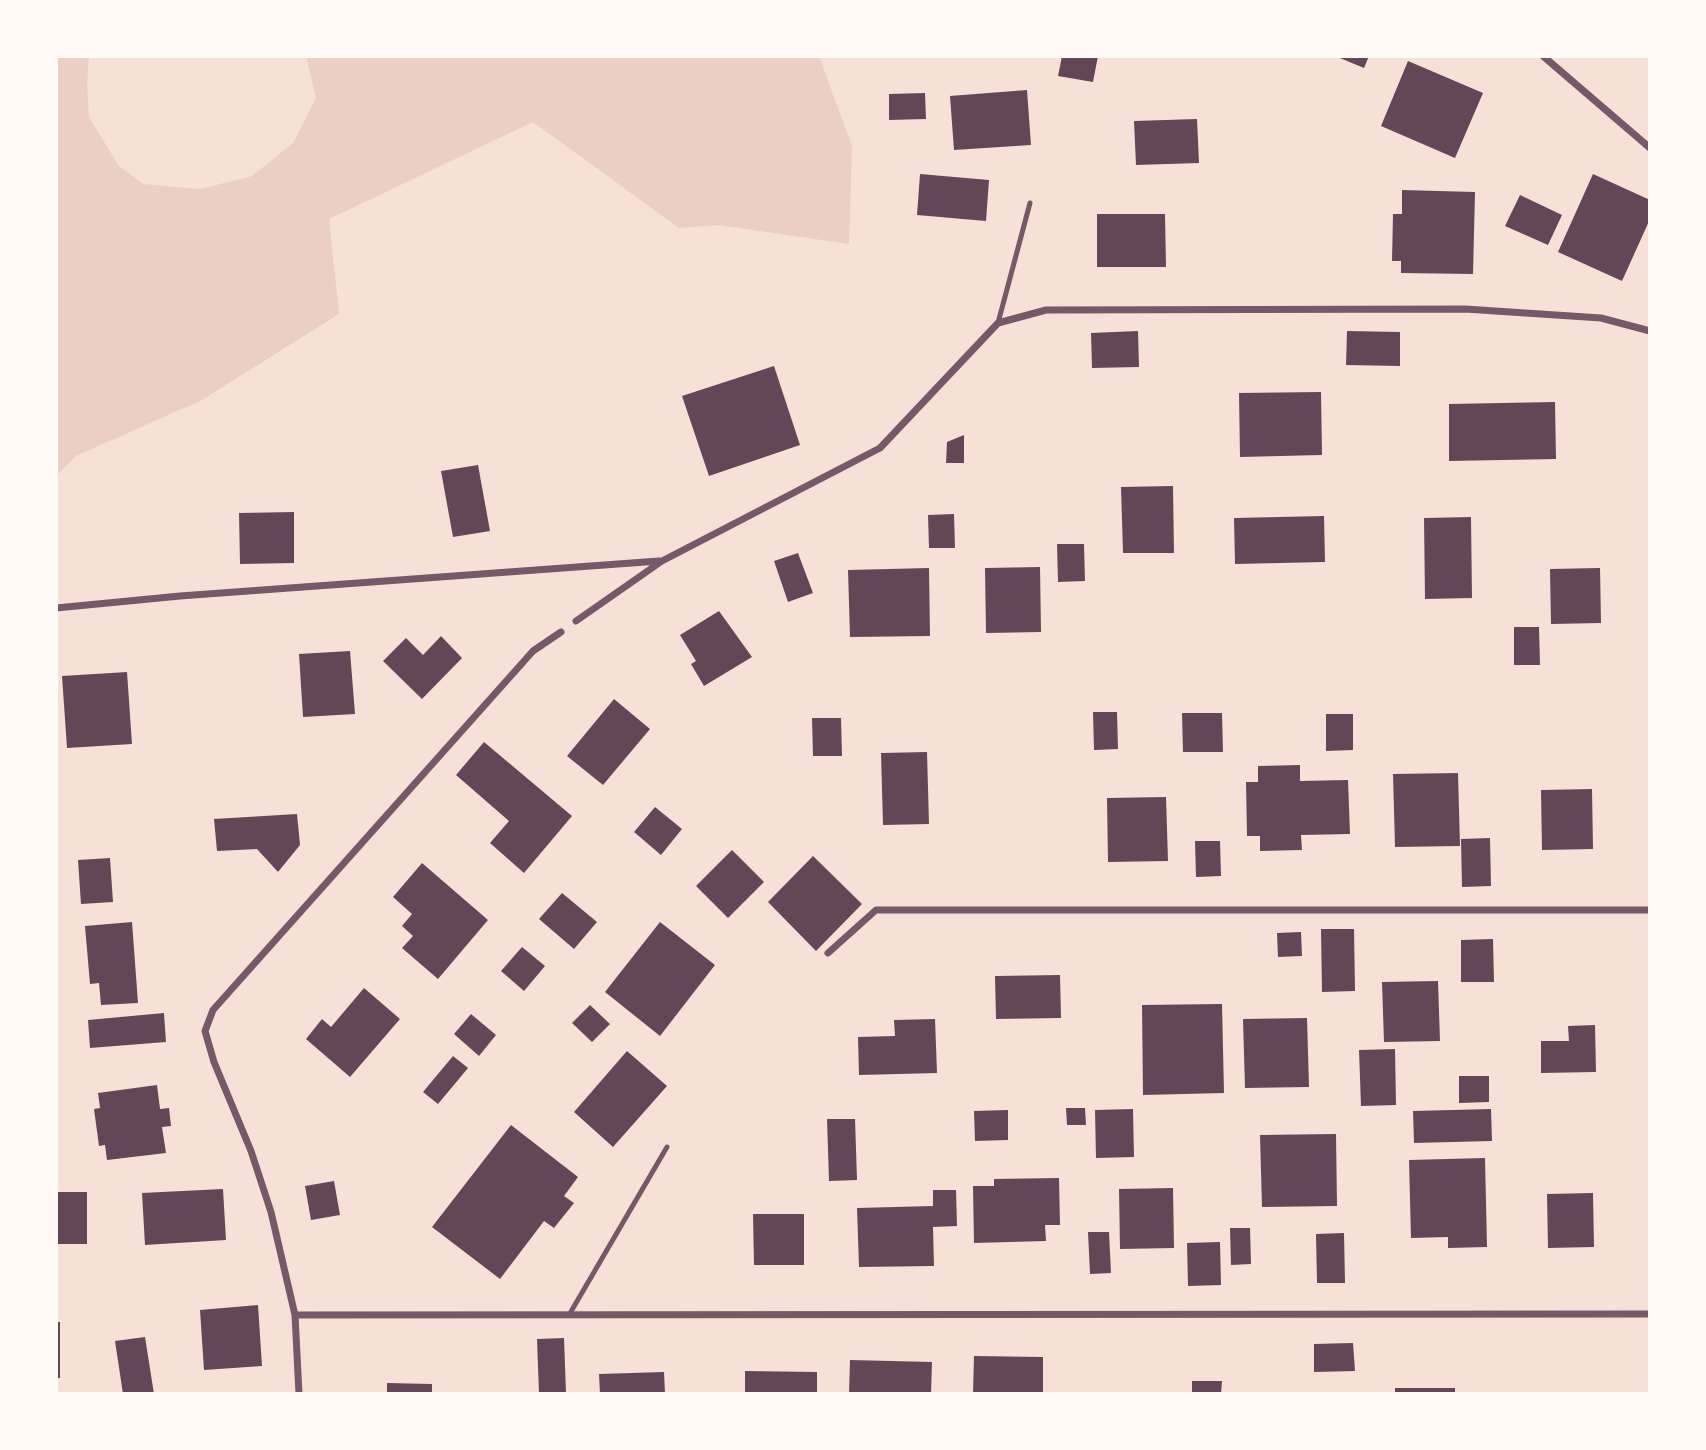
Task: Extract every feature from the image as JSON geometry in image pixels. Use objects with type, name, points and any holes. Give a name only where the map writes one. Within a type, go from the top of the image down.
[{"type":"street","points":[[1543,56],[1650,148]]},
{"type":"street","points":[[576,621],[662,561],[880,448],[998,323],[1046,310],[1465,309],[1601,318],[1650,331]]},
{"type":"street","points":[[56,608],[180,596],[662,561]]},
{"type":"street","points":[[299,1394],[295,1315],[267,1199],[205,1031],[213,1010],[533,651],[561,632]]},
{"type":"street","points":[[828,953],[876,910],[1650,910]]},
{"type":"street","points":[[295,1315],[1650,1314]]},
{"type":"lane","points":[[998,323],[1030,204]]},
{"type":"lane","points":[[569,1315],[667,1147]]},
{"type":"shaded area","points":[[56,56],[89,56],[89,117],[119,166],[143,184],[200,189],[252,176],[293,143],[316,98],[306,56],[819,56],[852,146],[849,244],[718,225],[679,228],[533,122],[329,219],[339,314],[202,400],[76,456],[56,476]]},
{"type":"building","points":[[1062,56],[1098,56],[1093,82],[1058,76]]},
{"type":"building","points":[[1335,56],[1369,56],[1364,68]]},
{"type":"building","points":[[1408,61],[1483,93],[1455,158],[1381,126]]},
{"type":"building","points":[[1027,90],[1031,145],[954,150],[950,96]]},
{"type":"building","points":[[925,93],[926,119],[889,120],[889,94]]},
{"type":"building","points":[[1197,119],[1199,163],[1136,165],[1134,121]]},
{"type":"building","points":[[920,174],[989,180],[986,221],[917,215]]},
{"type":"building","points":[[1593,174],[1650,200],[1650,219],[1622,281],[1558,252]]},
{"type":"building","points":[[1402,190],[1475,192],[1473,274],[1401,273],[1401,261],[1392,261],[1393,214],[1402,214]]},
{"type":"building","points":[[1520,195],[1562,215],[1548,245],[1505,226]]},
{"type":"building","points":[[1097,214],[1165,214],[1166,267],[1097,267]]},
{"type":"building","points":[[1138,331],[1139,367],[1092,368],[1091,333]]},
{"type":"building","points":[[1347,331],[1400,332],[1400,366],[1346,365]]},
{"type":"building","points":[[774,366],[800,445],[709,476],[682,396]]},
{"type":"building","points":[[1321,392],[1322,455],[1240,457],[1239,393]]},
{"type":"building","points":[[1555,402],[1556,459],[1449,461],[1449,404]]},
{"type":"building","points":[[964,435],[964,463],[946,463],[947,442]]},
{"type":"building","points":[[478,465],[490,531],[453,537],[441,471]]},
{"type":"building","points":[[1173,486],[1174,553],[1123,553],[1121,487]]},
{"type":"building","points":[[294,512],[294,563],[240,564],[239,513]]},
{"type":"building","points":[[954,514],[955,548],[929,548],[928,515]]},
{"type":"building","points":[[1324,516],[1325,562],[1235,564],[1234,518]]},
{"type":"building","points":[[1471,517],[1472,598],[1425,599],[1424,518]]},
{"type":"building","points":[[1057,544],[1084,544],[1085,581],[1058,582]]},
{"type":"building","points":[[798,553],[813,593],[788,602],[774,561]]},
{"type":"building","points":[[1040,567],[1041,632],[986,633],[985,568]]},
{"type":"building","points":[[929,568],[930,636],[850,637],[848,570]]},
{"type":"building","points":[[1600,568],[1601,623],[1551,624],[1550,569]]},
{"type":"building","points":[[719,611],[752,657],[704,686],[691,664],[696,661],[680,635]]},
{"type":"building","points":[[1514,627],[1539,627],[1540,665],[1514,665]]},
{"type":"building","points":[[441,636],[462,658],[422,699],[383,661],[406,638],[423,655]]},
{"type":"building","points":[[350,651],[355,714],[303,717],[299,654]]},
{"type":"building","points":[[127,672],[132,744],[67,748],[62,676]]},
{"type":"building","points":[[614,699],[650,729],[603,785],[567,756]]},
{"type":"building","points":[[1093,712],[1117,712],[1118,749],[1094,750]]},
{"type":"building","points":[[1182,713],[1222,713],[1223,752],[1183,752]]},
{"type":"building","points":[[1326,714],[1353,714],[1353,750],[1326,751]]},
{"type":"building","points":[[812,718],[841,718],[842,756],[813,756]]},
{"type":"building","points":[[484,742],[572,816],[524,873],[490,843],[509,821],[456,775]]},
{"type":"building","points":[[927,752],[929,824],[883,825],[881,753]]},
{"type":"building","points":[[1300,765],[1300,781],[1348,780],[1350,834],[1301,835],[1302,850],[1260,851],[1260,836],[1247,836],[1246,782],[1258,782],[1258,766]]},
{"type":"building","points":[[1458,773],[1460,846],[1395,847],[1393,774]]},
{"type":"building","points":[[1592,789],[1593,849],[1542,850],[1541,790]]},
{"type":"building","points":[[1166,797],[1168,861],[1108,862],[1107,798]]},
{"type":"building","points":[[655,807],[682,829],[661,855],[634,832]]},
{"type":"building","points":[[297,814],[300,845],[278,872],[257,849],[217,851],[214,819]]},
{"type":"building","points":[[1490,838],[1491,886],[1462,887],[1461,839]]},
{"type":"building","points":[[1195,841],[1220,841],[1221,876],[1196,877]]},
{"type":"building","points":[[732,850],[764,882],[728,918],[696,886]]},
{"type":"building","points":[[813,856],[862,904],[816,951],[768,902]]},
{"type":"building","points":[[110,858],[113,902],[81,904],[78,860]]},
{"type":"building","points":[[422,863],[488,920],[438,979],[402,948],[413,936],[402,926],[412,914],[393,897]]},
{"type":"building","points":[[562,893],[597,922],[574,949],[539,919]]},
{"type":"building","points":[[132,922],[138,1003],[101,1005],[99,983],[90,984],[85,926]]},
{"type":"building","points":[[660,922],[715,965],[660,1036],[605,992]]},
{"type":"building","points":[[1321,929],[1354,929],[1355,991],[1322,992]]},
{"type":"building","points":[[1301,932],[1302,956],[1278,957],[1277,933]]},
{"type":"building","points":[[1493,939],[1494,982],[1461,982],[1461,940]]},
{"type":"building","points":[[522,947],[545,966],[524,991],[501,971]]},
{"type":"building","points":[[1060,975],[1061,1018],[996,1019],[995,976]]},
{"type":"building","points":[[1438,981],[1440,1041],[1384,1042],[1382,982]]},
{"type":"building","points":[[364,988],[400,1019],[350,1077],[306,1039],[322,1019],[331,1027]]},
{"type":"building","points":[[1222,1004],[1224,1093],[1143,1095],[1142,1005]]},
{"type":"building","points":[[590,1005],[610,1024],[592,1042],[572,1023]]},
{"type":"building","points":[[164,1013],[166,1042],[90,1048],[88,1020]]},
{"type":"building","points":[[471,1014],[496,1035],[479,1056],[454,1034]]},
{"type":"building","points":[[1307,1018],[1309,1087],[1245,1088],[1243,1019]]},
{"type":"building","points":[[935,1019],[937,1073],[859,1075],[858,1037],[895,1036],[894,1020]]},
{"type":"building","points":[[1595,1025],[1596,1072],[1541,1073],[1541,1041],[1569,1041],[1568,1026]]},
{"type":"building","points":[[1395,1049],[1396,1105],[1361,1106],[1359,1050]]},
{"type":"building","points":[[627,1051],[667,1086],[613,1147],[574,1112]]},
{"type":"building","points":[[453,1056],[468,1068],[438,1104],[423,1092]]},
{"type":"building","points":[[1459,1076],[1489,1076],[1489,1102],[1459,1103]]},
{"type":"building","points":[[157,1085],[160,1109],[169,1108],[171,1126],[162,1127],[166,1153],[107,1160],[105,1145],[99,1146],[94,1109],[100,1108],[98,1093]]},
{"type":"building","points":[[1066,1108],[1085,1108],[1086,1125],[1067,1125]]},
{"type":"building","points":[[1133,1109],[1134,1157],[1096,1158],[1095,1110]]},
{"type":"building","points":[[1491,1109],[1492,1141],[1414,1143],[1413,1111]]},
{"type":"building","points":[[1008,1110],[1008,1140],[975,1141],[974,1111]]},
{"type":"building","points":[[827,1119],[855,1119],[857,1180],[829,1181]]},
{"type":"building","points":[[511,1125],[578,1177],[564,1196],[574,1203],[554,1228],[544,1221],[500,1279],[432,1227]]},
{"type":"building","points":[[1336,1134],[1337,1206],[1262,1207],[1260,1135]]},
{"type":"building","points":[[1485,1158],[1487,1247],[1448,1248],[1448,1237],[1411,1238],[1409,1160]]},
{"type":"building","points":[[1059,1178],[1060,1225],[1045,1225],[1046,1241],[974,1243],[973,1186],[994,1186],[994,1179]]},
{"type":"building","points":[[334,1181],[340,1215],[311,1220],[305,1186]]},
{"type":"building","points":[[1173,1188],[1174,1248],[1120,1249],[1119,1189]]},
{"type":"building","points":[[223,1189],[226,1240],[145,1245],[142,1193]]},
{"type":"building","points":[[933,1190],[956,1190],[957,1226],[933,1227],[934,1266],[859,1267],[857,1208],[933,1206]]},
{"type":"building","points":[[56,1192],[87,1192],[87,1244],[56,1244]]},
{"type":"building","points":[[1593,1193],[1594,1247],[1548,1248],[1547,1194]]},
{"type":"building","points":[[753,1214],[804,1214],[804,1265],[754,1265]]},
{"type":"building","points":[[1230,1228],[1250,1228],[1251,1264],[1231,1265]]},
{"type":"building","points":[[1088,1232],[1109,1232],[1111,1273],[1090,1274]]},
{"type":"building","points":[[1344,1233],[1345,1283],[1317,1283],[1316,1234]]},
{"type":"building","points":[[1220,1242],[1221,1285],[1188,1286],[1187,1243]]},
{"type":"building","points":[[258,1305],[262,1366],[204,1370],[200,1310]]},
{"type":"building","points":[[56,1322],[60,1322],[60,1378],[56,1378]]},
{"type":"building","points":[[145,1337],[154,1394],[123,1394],[115,1341]]},
{"type":"building","points":[[564,1338],[566,1393],[539,1394],[537,1339]]},
{"type":"building","points":[[1353,1343],[1355,1371],[1314,1372],[1314,1344]]},
{"type":"building","points":[[974,1356],[1043,1357],[1043,1394],[973,1394]]},
{"type":"building","points":[[850,1360],[932,1362],[931,1394],[849,1394]]},
{"type":"building","points":[[745,1371],[817,1372],[817,1394],[745,1394]]},
{"type":"building","points":[[664,1372],[665,1394],[600,1394],[599,1374]]},
{"type":"building","points":[[1192,1381],[1222,1381],[1221,1394],[1192,1394]]},
{"type":"building","points":[[387,1383],[432,1384],[432,1394],[387,1394]]},
{"type":"building","points":[[1395,1388],[1455,1388],[1455,1394],[1395,1394]]}]
